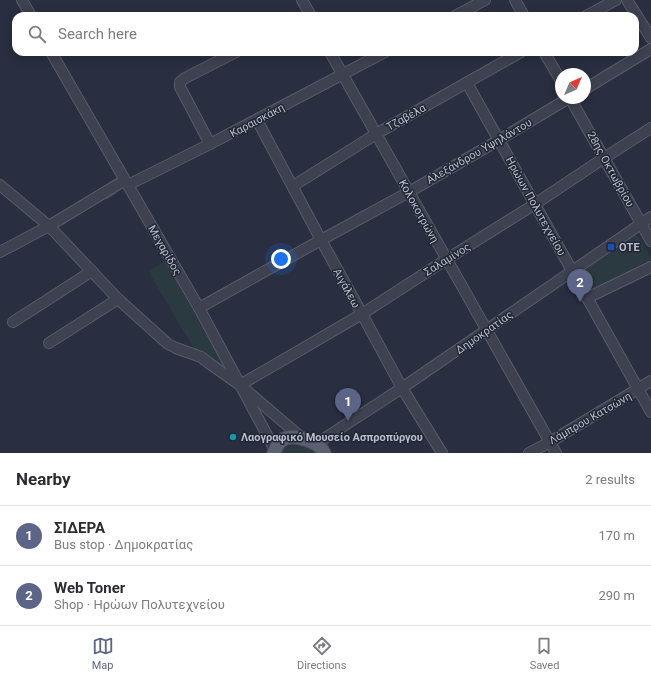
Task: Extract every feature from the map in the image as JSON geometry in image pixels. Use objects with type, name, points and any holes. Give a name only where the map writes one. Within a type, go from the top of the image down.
[{"type":"main road","points":[[275,451],[279,443],[285,438],[292,436],[302,438],[320,448]]},
{"type":"street","points":[[22,0],[29,12]]},
{"type":"street","points":[[302,0],[307,12]]},
{"type":"street","points":[[463,12],[486,0]]},
{"type":"street","points":[[515,0],[522,12]]},
{"type":"street","points":[[594,12],[616,0]]},
{"type":"street","points":[[627,0],[635,12]]},
{"type":"street","points":[[639,19],[651,38]]},
{"type":"street","points":[[591,85],[651,50]]},
{"type":"street","name":"Μεγαρίδος","points":[[53,56],[199,308],[275,451]]},
{"type":"street","points":[[210,144],[180,87],[180,82],[228,56]]},
{"type":"street","name":"Κολοκοτρώνη","points":[[332,56],[556,453]]},
{"type":"street","name":"Καραισκάκη","points":[[0,252],[126,182],[210,144],[377,56]]},
{"type":"street","name":"Τζαβέλα","points":[[293,186],[376,134],[514,56]]},
{"type":"street","points":[[546,56],[555,71]]},
{"type":"street","name":"Ηρώων Πολυτεχνείου","points":[[467,83],[651,412]]},
{"type":"street","name":"Αλεξάνδρου Υψηλάντου","points":[[199,308],[409,192],[560,104]]},
{"type":"street","name":"28ης Οκτωβρίου","points":[[573,104],[651,241]]},
{"type":"street","name":"Αιγάλεω","points":[[257,120],[402,388],[442,453]]},
{"type":"street","name":"Σαλαμίνος","points":[[240,385],[362,314],[651,128]]},
{"type":"street","points":[[0,185],[49,226],[118,299],[168,344],[201,357],[240,385],[302,438]]},
{"type":"street","name":"Δημοκρατίας","points":[[320,448],[402,388],[651,217]]},
{"type":"street","points":[[587,298],[651,267]]},
{"type":"street","points":[[13,322],[92,271]]},
{"type":"street","points":[[49,343],[118,299]]},
{"type":"street","name":"Λάμπρου Κατσώνη","points":[[529,453],[651,382]]},
{"type":"shaded area","points":[[629,236],[638,236],[651,257],[650,263],[584,294],[572,273]]},
{"type":"shaded area","points":[[165,261],[223,364],[219,365],[194,349],[148,271]]},
{"type":"shaded area","points":[[294,443],[315,453],[280,453],[285,445]]},
{"type":"waterway","points":[[107,198],[115,193]]},
{"type":"place","name":"ΟΤΕ","points":[[611,247]]},
{"type":"place","name":"Web Toner","points":[[580,302]]},
{"type":"place","name":"ΣΙΔΕΡΑ","points":[[348,421]]},
{"type":"place","name":"Λαογραφικό Μουσείο Ασπροπύργου","points":[[233,437]]}]
